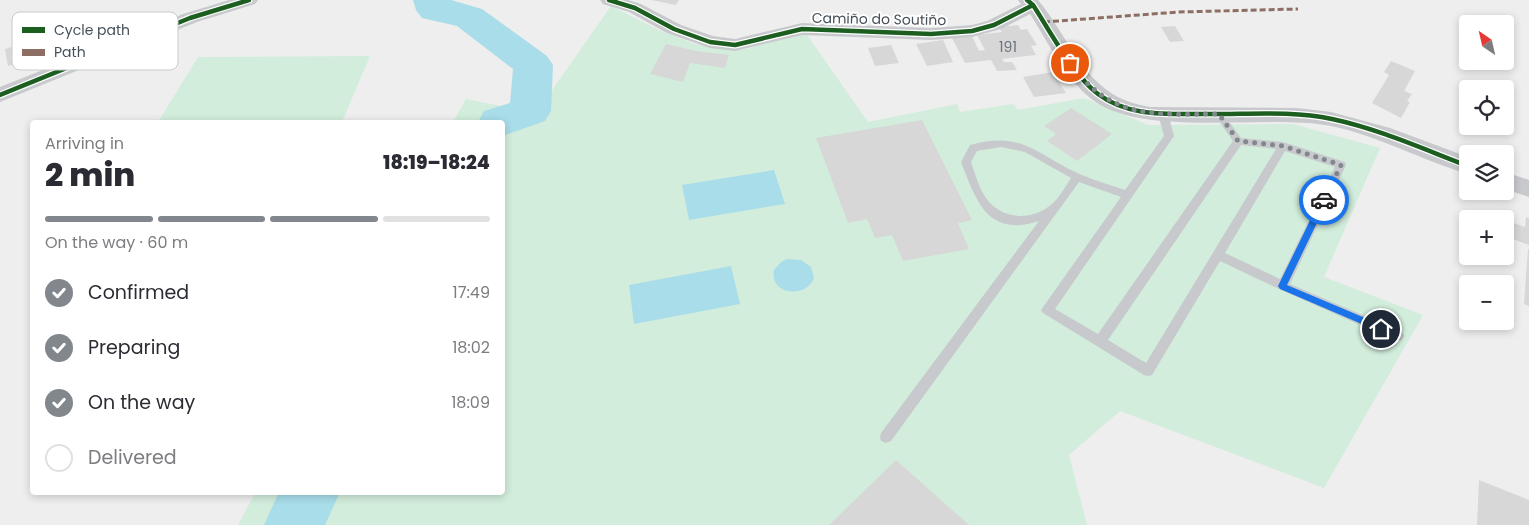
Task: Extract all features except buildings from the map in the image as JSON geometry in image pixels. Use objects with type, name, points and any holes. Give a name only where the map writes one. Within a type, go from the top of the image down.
[{"type":"street","points":[[178,23],[249,0]]},
{"type":"street","name":"Camiño do Soutiño","points":[[610,0],[635,8],[674,29],[710,42],[735,45],[802,29],[931,34],[972,31],[994,25],[1030,2]]},
{"type":"street","points":[[1030,2],[1079,74],[1098,94],[1121,107],[1150,114],[1297,114],[1332,119],[1383,133],[1459,163]]},
{"type":"street","points":[[0,95],[62,70]]},
{"type":"street","points":[[1514,184],[1529,190]]},
{"type":"lane","points":[[1162,114],[1169,136],[1047,310],[1148,371],[1283,146]]},
{"type":"lane","points":[[1219,114],[1238,141],[1283,146],[1341,165],[1282,286]]},
{"type":"lane","points":[[1100,341],[1238,141]]},
{"type":"lane","points":[[1055,208],[1031,220],[1014,222],[992,213],[980,198],[966,162],[974,148],[1001,143],[1028,148],[1077,177],[1128,195]]},
{"type":"lane","points":[[886,437],[1077,177]]},
{"type":"lane","points":[[1218,254],[1282,286],[1398,336]]},
{"type":"green space","points":[[611,6],[659,30],[695,44],[746,49],[805,32],[868,122],[957,104],[960,112],[1013,104],[1018,110],[1084,98],[1148,125],[1293,124],[1380,148],[1324,277],[1423,315],[1324,488],[1120,411],[1069,455],[1087,525],[238,525],[254,495],[505,495],[505,120],[454,120],[466,99],[536,113]]},
{"type":"green space","points":[[370,56],[343,120],[159,120],[198,57]]},
{"type":"water","points":[[774,170],[785,204],[689,220],[682,185]]},
{"type":"water","points":[[787,259],[801,260],[811,267],[814,278],[810,285],[797,291],[789,291],[777,285],[774,278],[774,270],[781,262]]},
{"type":"water","points":[[731,266],[740,304],[634,324],[629,285]]},
{"type":"waterway","points":[[432,0],[435,10],[469,17],[533,65],[530,111],[505,120]]},
{"type":"waterway","points":[[294,525],[309,495]]},
{"type":"marked path","points":[[1044,22],[1179,12],[1298,9]]},
{"type":"cycle path","points":[[178,23],[249,0]]},
{"type":"cycle path","points":[[609,0],[635,8],[674,29],[710,42],[735,45],[802,29],[931,34],[972,31],[994,25],[1033,5]]},
{"type":"cycle path","points":[[1027,0],[1033,5],[1083,80],[1098,94],[1121,107],[1150,114],[1297,115],[1331,119],[1383,133],[1459,163]]},
{"type":"cycle path","points":[[0,95],[62,70]]},
{"type":"way so far","points":[[1070,63],[1083,80],[1098,94],[1121,107],[1150,114],[1219,114],[1238,141],[1283,146],[1341,165],[1324,200]]},
{"type":"route","points":[[1324,200],[1282,286],[1381,329]]}]
